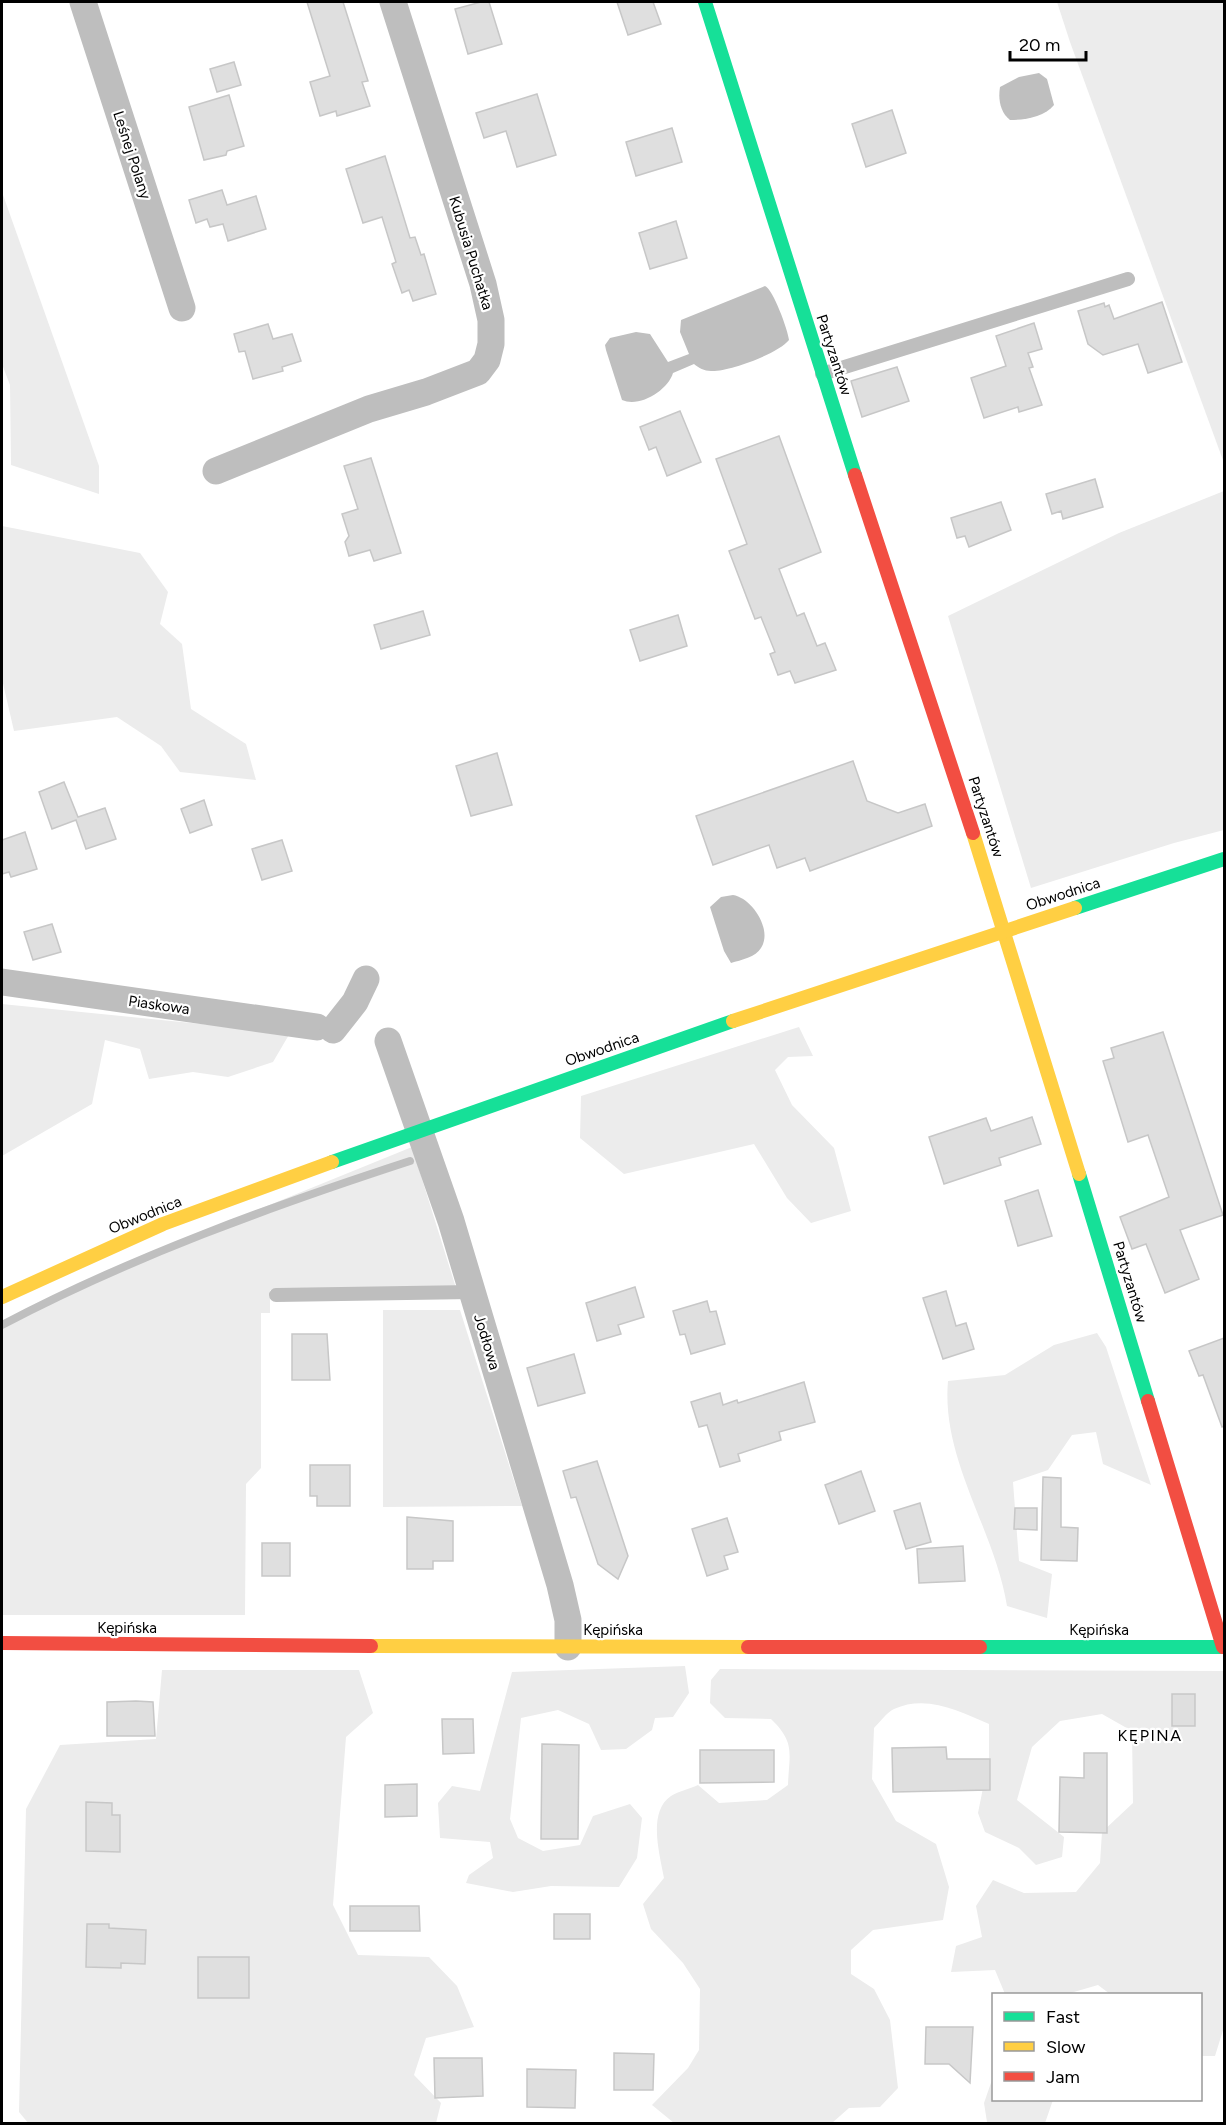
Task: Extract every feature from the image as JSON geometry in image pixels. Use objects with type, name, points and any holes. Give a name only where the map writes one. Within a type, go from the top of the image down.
[{"type":"street","name":"Leśnej Polany","points":[[83,2],[182,308]]},
{"type":"street","name":"Kubusia Puchatka","points":[[216,471],[369,410],[426,393],[478,372],[487,360],[491,344],[491,320],[483,284],[393,2]]},
{"type":"street","name":"Partyzantów","points":[[705,2],[822,374],[1005,930],[1224,1647]]},
{"type":"street","name":"Obwodnica","points":[[2,1297],[163,1224],[421,1130],[708,1029],[1224,859]]},
{"type":"street","name":"Piaskowa","points":[[2,982],[325,1029],[355,1002],[366,979]]},
{"type":"street","name":"Jodłowa","points":[[388,1041],[421,1130],[560,1585],[568,1620],[568,1647]]},
{"type":"street","name":"Kępińska","points":[[2,1643],[568,1647],[1224,1647]]},
{"type":"lane","points":[[822,374],[1128,279]]},
{"type":"lane","points":[[276,1295],[472,1292]]},
{"type":"shaded area","points":[[1057,2],[1224,2],[1224,463],[1070,42]]},
{"type":"shaded area","points":[[1039,73],[1047,79],[1054,105],[1040,115],[1010,120],[1001,105],[1000,87],[1019,77]]},
{"type":"shaded area","points":[[2,192],[99,466],[99,494],[11,465],[10,385],[2,364]]},
{"type":"shaded area","points":[[765,286],[776,302],[786,328],[789,340],[783,345],[764,356],[729,369],[708,371],[694,364],[673,373],[665,386],[652,396],[637,402],[622,400],[605,345],[610,338],[636,332],[650,334],[668,362],[689,354],[680,332],[681,320]]},
{"type":"shaded area","points":[[1224,491],[1224,830],[1174,843],[1031,888],[948,616],[1119,533]]},
{"type":"shaded area","points":[[2,526],[140,553],[168,592],[160,624],[182,644],[191,709],[246,744],[256,780],[180,772],[161,746],[117,717],[14,731],[2,679]]},
{"type":"shaded area","points":[[733,895],[747,902],[759,916],[764,941],[756,954],[731,963],[724,951],[710,907],[721,897]]},
{"type":"shaded area","points":[[2,1004],[290,1033],[273,1062],[228,1077],[193,1072],[149,1079],[140,1049],[105,1040],[92,1104],[2,1156]]},
{"type":"shaded area","points":[[799,1027],[813,1056],[788,1057],[775,1070],[792,1105],[834,1148],[851,1211],[811,1223],[787,1198],[754,1144],[624,1174],[580,1138],[581,1096]]},
{"type":"shaded area","points":[[412,1147],[456,1288],[270,1290],[270,1313],[261,1313],[261,1468],[246,1484],[245,1615],[2,1615],[2,1324],[146,1255]]},
{"type":"shaded area","points":[[383,1310],[460,1310],[522,1506],[383,1507]]},
{"type":"shaded area","points":[[1097,1333],[1106,1347],[1151,1485],[1103,1464],[1096,1432],[1072,1435],[1048,1470],[1013,1482],[1019,1561],[1052,1574],[1047,1618],[1007,1606],[992,1550],[960,1467],[948,1410],[948,1381],[1005,1375],[1054,1345]]},
{"type":"shaded area","points":[[685,1666],[689,1693],[673,1717],[655,1718],[652,1730],[626,1749],[601,1750],[589,1724],[558,1710],[521,1718],[510,1819],[518,1838],[543,1851],[580,1845],[593,1816],[630,1804],[642,1818],[637,1858],[619,1887],[551,1886],[513,1892],[466,1883],[469,1875],[493,1858],[490,1842],[440,1838],[438,1803],[452,1786],[480,1791],[512,1672]]},
{"type":"shaded area","points":[[720,1669],[1224,1671],[1224,2027],[1215,2056],[1202,2056],[1202,1993],[1109,1993],[1098,1985],[1070,1993],[1005,1993],[995,1970],[951,1972],[956,1946],[982,1937],[976,1906],[993,1880],[1024,1893],[1076,1892],[1100,1863],[1102,1832],[1133,1803],[1132,1731],[1102,1714],[1060,1721],[1032,1747],[1017,1800],[1064,1837],[1062,1857],[1036,1865],[1019,1848],[985,1832],[978,1813],[989,1758],[989,1724],[943,1706],[918,1703],[891,1710],[874,1728],[872,1779],[896,1821],[936,1844],[949,1887],[943,1920],[873,1930],[851,1950],[851,1974],[874,1989],[890,2020],[898,2088],[880,2107],[849,2108],[832,2123],[674,2123],[652,2105],[688,2068],[699,2050],[700,1989],[683,1963],[651,1929],[643,1904],[664,1878],[657,1834],[659,1812],[671,1796],[698,1785],[719,1803],[767,1800],[788,1785],[790,1757],[788,1742],[779,1727],[771,1719],[725,1718],[710,1703],[711,1680]]},
{"type":"shaded area","points":[[162,1670],[359,1670],[373,1713],[346,1737],[333,1905],[358,1955],[429,1957],[457,1986],[474,2027],[426,2038],[414,2075],[441,2103],[436,2123],[29,2124],[19,2112],[26,1809],[60,1745],[156,1739]]},
{"type":"shaded area","points":[[992,2080],[992,2101],[1053,2101],[1045,2123],[987,2122],[984,2103]]},
{"type":"building","points":[[307,2],[343,2],[368,81],[362,82],[370,106],[337,116],[336,111],[320,116],[310,82],[330,76]]},
{"type":"building","points":[[489,2],[502,44],[468,54],[455,9]]},
{"type":"building","points":[[617,2],[653,2],[661,24],[628,35]]},
{"type":"building","points":[[234,62],[241,85],[217,92],[210,69]]},
{"type":"building","points":[[537,94],[556,155],[517,167],[506,131],[484,138],[476,113]]},
{"type":"building","points":[[229,95],[244,146],[227,151],[226,155],[204,160],[189,107]]},
{"type":"building","points":[[892,110],[906,153],[866,167],[852,124]]},
{"type":"building","points":[[672,128],[682,162],[636,176],[626,142]]},
{"type":"building","points":[[385,156],[410,238],[415,237],[421,255],[424,254],[436,294],[413,301],[409,290],[402,293],[392,264],[396,262],[382,217],[363,223],[346,169]]},
{"type":"building","points":[[222,190],[227,205],[256,196],[266,229],[228,241],[223,224],[210,227],[207,219],[196,223],[189,200]]},
{"type":"building","points":[[676,221],[687,258],[650,269],[639,233]]},
{"type":"building","points":[[1162,302],[1182,362],[1148,373],[1138,344],[1103,355],[1088,344],[1078,311],[1104,303],[1105,307],[1109,305],[1114,319]]},
{"type":"building","points":[[1034,323],[1042,349],[1028,353],[1033,367],[1029,368],[1042,405],[1019,412],[1018,407],[984,418],[971,378],[1006,366],[996,336]]},
{"type":"building","points":[[268,324],[273,339],[292,334],[301,361],[282,367],[283,371],[253,379],[245,351],[239,352],[234,334]]},
{"type":"building","points":[[897,367],[909,401],[862,417],[851,381]]},
{"type":"building","points":[[680,411],[701,462],[667,476],[656,447],[649,450],[640,427]]},
{"type":"building","points":[[779,436],[821,552],[779,569],[797,616],[804,613],[817,646],[825,643],[836,670],[795,683],[790,671],[778,675],[770,654],[775,652],[761,617],[755,619],[729,551],[747,544],[716,459]]},
{"type":"building","points":[[371,458],[401,553],[374,561],[370,550],[349,556],[345,542],[349,536],[342,514],[358,509],[344,466]]},
{"type":"building","points":[[1095,479],[1103,507],[1063,519],[1061,511],[1052,514],[1046,494]]},
{"type":"building","points":[[1001,502],[1011,530],[969,547],[965,536],[957,538],[951,518]]},
{"type":"building","points":[[423,611],[430,635],[381,649],[374,625]]},
{"type":"building","points":[[678,615],[687,646],[640,661],[630,630]]},
{"type":"building","points":[[497,753],[512,805],[471,816],[456,766]]},
{"type":"building","points":[[853,761],[867,801],[898,813],[925,804],[932,826],[810,871],[805,858],[777,868],[769,845],[713,865],[696,816]]},
{"type":"building","points":[[64,782],[78,817],[105,808],[116,839],[86,849],[76,820],[52,829],[39,792]]},
{"type":"building","points":[[204,800],[212,825],[190,833],[181,809]]},
{"type":"building","points":[[25,832],[37,869],[11,877],[9,872],[2,874],[2,840]]},
{"type":"building","points":[[282,840],[292,871],[262,880],[252,849]]},
{"type":"building","points":[[52,924],[61,952],[33,960],[24,932]]},
{"type":"building","points":[[1163,1032],[1223,1215],[1180,1230],[1199,1279],[1165,1293],[1146,1244],[1132,1249],[1120,1217],[1169,1197],[1148,1135],[1128,1142],[1103,1061],[1114,1058],[1111,1048]]},
{"type":"building","points":[[1032,1117],[1041,1144],[999,1158],[1001,1165],[944,1184],[929,1137],[986,1118],[991,1131]]},
{"type":"building","points":[[1038,1190],[1052,1236],[1018,1246],[1005,1201]]},
{"type":"building","points":[[635,1287],[644,1317],[618,1325],[621,1334],[597,1341],[586,1303]]},
{"type":"building","points":[[946,1291],[956,1326],[966,1323],[974,1349],[943,1359],[923,1298]]},
{"type":"building","points":[[707,1301],[710,1312],[716,1311],[725,1344],[691,1354],[685,1334],[680,1335],[673,1311]]},
{"type":"building","points":[[292,1334],[327,1334],[330,1380],[292,1380]]},
{"type":"building","points":[[1224,1338],[1224,1426],[1222,1427],[1203,1375],[1199,1376],[1189,1351]]},
{"type":"building","points":[[574,1354],[585,1393],[538,1406],[527,1368]]},
{"type":"building","points":[[804,1382],[815,1422],[779,1432],[781,1440],[738,1454],[740,1461],[720,1467],[707,1425],[699,1427],[691,1402],[720,1393],[723,1405],[737,1400],[738,1403]]},
{"type":"building","points":[[597,1461],[628,1556],[618,1579],[598,1564],[576,1497],[571,1498],[563,1471]]},
{"type":"building","points":[[310,1465],[350,1465],[350,1506],[317,1506],[317,1496],[310,1496]]},
{"type":"building","points":[[861,1471],[875,1511],[839,1524],[825,1485]]},
{"type":"building","points":[[1043,1477],[1061,1478],[1061,1527],[1078,1528],[1077,1561],[1041,1560]]},
{"type":"building","points":[[920,1503],[931,1542],[906,1549],[894,1511]]},
{"type":"building","points":[[1015,1508],[1037,1508],[1037,1530],[1014,1529]]},
{"type":"building","points":[[407,1517],[453,1521],[453,1561],[433,1561],[433,1569],[407,1569]]},
{"type":"building","points":[[727,1518],[738,1552],[724,1556],[728,1569],[707,1576],[692,1529]]},
{"type":"building","points":[[262,1543],[290,1543],[290,1576],[262,1576]]},
{"type":"building","points":[[963,1546],[965,1581],[919,1583],[917,1549]]},
{"type":"building","points":[[1172,1694],[1195,1694],[1195,1726],[1172,1726]]},
{"type":"building","points":[[107,1702],[153,1702],[155,1736],[107,1736]]},
{"type":"building","points":[[442,1719],[473,1719],[474,1753],[443,1754]]},
{"type":"building","points":[[542,1744],[579,1745],[578,1839],[541,1839]]},
{"type":"building","points":[[946,1747],[947,1759],[990,1759],[990,1790],[893,1792],[892,1748]]},
{"type":"building","points":[[700,1750],[774,1750],[774,1782],[700,1783]]},
{"type":"building","points":[[1084,1753],[1107,1753],[1107,1833],[1059,1832],[1060,1777],[1084,1778]]},
{"type":"building","points":[[417,1784],[417,1816],[385,1817],[385,1785]]},
{"type":"building","points":[[86,1802],[112,1803],[112,1815],[120,1815],[120,1852],[86,1851]]},
{"type":"building","points":[[350,1906],[419,1906],[420,1931],[350,1931]]},
{"type":"building","points":[[554,1914],[590,1914],[590,1939],[554,1939]]},
{"type":"building","points":[[87,1924],[109,1924],[109,1928],[146,1930],[145,1964],[121,1963],[121,1968],[86,1967]]},
{"type":"building","points":[[198,1957],[249,1957],[249,1998],[198,1998]]},
{"type":"building","points":[[926,2027],[973,2027],[970,2083],[949,2064],[925,2064]]},
{"type":"building","points":[[614,2053],[654,2054],[653,2090],[614,2090]]},
{"type":"building","points":[[434,2058],[482,2058],[483,2096],[435,2098]]},
{"type":"building","points":[[527,2069],[576,2070],[575,2108],[527,2107]]},
{"type":"waterway","points":[[2,1325],[101,1277],[203,1234],[410,1161]]},
{"type":"traffic: fast","points":[[705,2],[855,475]]},
{"type":"traffic: fast","points":[[1075,908],[1224,859]]},
{"type":"traffic: fast","points":[[332,1162],[733,1021]]},
{"type":"traffic: fast","points":[[1079,1174],[1148,1401]]},
{"type":"traffic: fast","points":[[980,1647],[1224,1647]]},
{"type":"traffic: slow","points":[[973,833],[1079,1174]]},
{"type":"traffic: slow","points":[[733,1021],[1075,908]]},
{"type":"traffic: slow","points":[[2,1297],[163,1224],[332,1162]]},
{"type":"traffic: slow","points":[[371,1646],[748,1647]]},
{"type":"traffic: jam","points":[[855,475],[973,833]]},
{"type":"traffic: jam","points":[[1148,1401],[1223,1647]]},
{"type":"traffic: jam","points":[[2,1643],[371,1646]]},
{"type":"traffic: jam","points":[[748,1647],[980,1647]]},
{"type":"district","name":"KĘPINA","points":[[1150,1735]]}]
